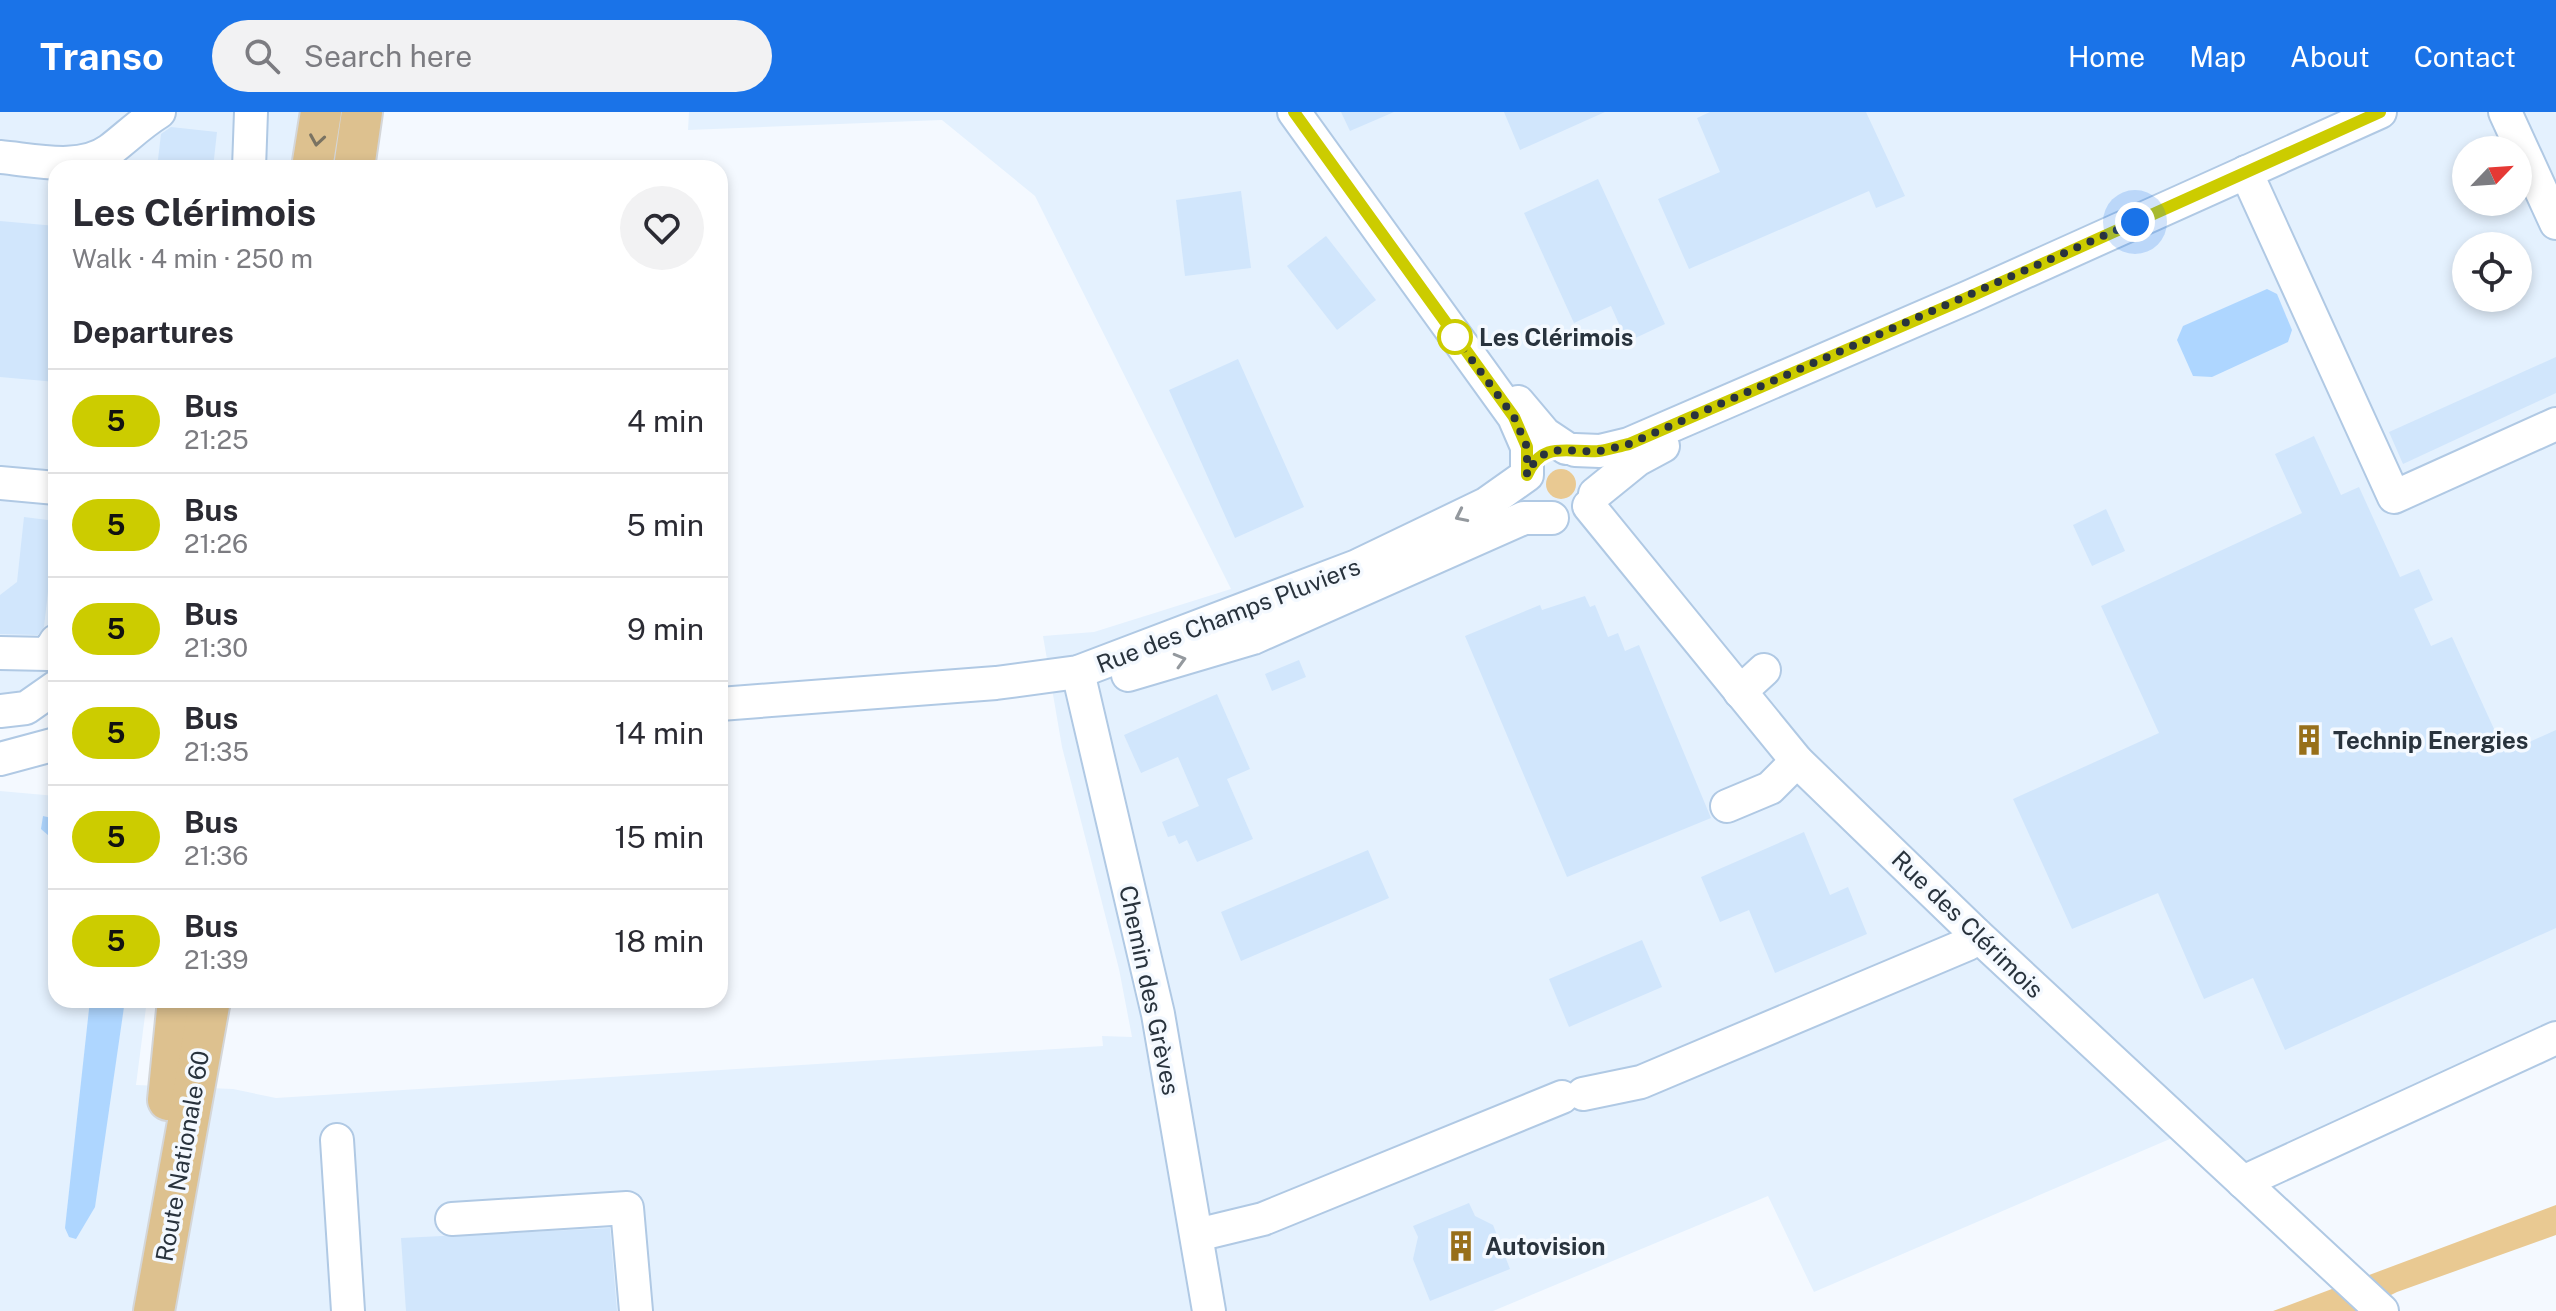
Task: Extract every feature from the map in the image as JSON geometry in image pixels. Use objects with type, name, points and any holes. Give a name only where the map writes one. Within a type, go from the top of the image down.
[{"type":"main road","points":[[313,160],[321,112]]},
{"type":"main road","points":[[355,160],[362,112]]},
{"type":"main road","name":"Route Nationale 60","points":[[148,1311],[177,1008]]},
{"type":"main road","name":"Route Nationale 60","points":[[154,1311],[209,1008]]},
{"type":"street","points":[[82,160],[107,152],[139,124],[159,112]]},
{"type":"street","points":[[249,160],[251,112]]},
{"type":"street","points":[[1294,112],[1514,417],[1527,447],[1529,498],[1534,507],[1552,518],[1572,517],[1637,460],[1800,371]]},
{"type":"street","points":[[1527,475],[1539,455],[1570,449],[1600,451],[1629,444],[2380,112]]},
{"type":"street","points":[[2505,112],[2556,223]]},
{"type":"street","points":[[0,157],[48,161]]},
{"type":"street","points":[[2246,172],[2394,497],[2556,424]]},
{"type":"street","points":[[1388,246],[1545,434],[1584,456],[1596,473],[1592,500]]},
{"type":"street","name":"Rue des Champs Pluviers","points":[[1078,672],[1357,566],[1486,504],[1527,475]]},
{"type":"street","points":[[0,483],[48,487]]},
{"type":"street","name":"Rue des Clérimois","points":[[1592,500],[1797,761],[1976,934],[2382,1310]]},
{"type":"street","name":"Rue des Champs Pluviers","points":[[1078,672],[1110,680],[1253,638],[1524,518],[1552,518]]},
{"type":"street","points":[[0,653],[48,654]]},
{"type":"street","points":[[1740,692],[1764,670]]},
{"type":"street","points":[[728,701],[996,683],[1078,672]]},
{"type":"street","name":"Chemin des Grèves","points":[[1078,672],[1158,1014],[1209,1311]]},
{"type":"street","points":[[0,711],[26,708],[48,693]]},
{"type":"street","points":[[0,761],[48,746]]},
{"type":"street","points":[[0,761],[48,761]]},
{"type":"street","points":[[1727,806],[1770,788],[1797,761]]},
{"type":"street","points":[[1197,1235],[1263,1219],[1572,1095],[1641,1082],[1968,944],[1976,934]]},
{"type":"street","points":[[2243,1182],[2556,1038]]},
{"type":"street","points":[[337,1140],[348,1311]]},
{"type":"street","points":[[452,1219],[627,1208],[636,1311]]},
{"type":"shaded area","points":[[0,112],[379,112],[373,160],[48,160],[48,714],[0,727]]},
{"type":"shaded area","points":[[689,112],[2556,112],[2556,1056],[2269,1184],[2200,1126],[1814,1292],[1768,1196],[1493,1311],[0,1311],[0,791],[48,795],[48,1008],[146,1008],[136,1085],[233,1089],[276,1098],[1103,1046],[1102,1036],[1132,1037],[1119,969],[1062,747],[1043,636],[1094,632],[1231,589],[1035,196],[942,120],[688,130]]},
{"type":"shaded area","points":[[1561,469],[1572,473],[1576,484],[1572,495],[1561,499],[1550,495],[1546,484],[1550,473]]},
{"type":"shaded area","points":[[2556,1205],[2556,1235],[2397,1292],[2359,1311],[2273,1311]]},
{"type":"water","points":[[2267,289],[2277,294],[2292,330],[2288,342],[2212,377],[2193,376],[2177,340],[2183,326]]},
{"type":"water","points":[[43,816],[48,817],[48,835],[41,829]]},
{"type":"water","points":[[89,1008],[124,1008],[95,1207],[76,1239],[69,1237],[65,1228]]},
{"type":"building","points":[[1341,112],[1394,112],[1350,131]]},
{"type":"building","points":[[1504,112],[1605,112],[1520,150]]},
{"type":"building","points":[[1710,112],[1866,112],[1905,196],[1876,208],[1869,191],[1689,269],[1658,199],[1720,172],[1697,118]]},
{"type":"building","points":[[171,127],[217,132],[214,160],[158,160],[161,134]]},
{"type":"building","points":[[1598,179],[1665,324],[1627,342],[1611,306],[1574,323],[1524,213]]},
{"type":"building","points":[[1241,191],[1251,268],[1185,276],[1176,200]]},
{"type":"building","points":[[0,221],[48,225],[48,381],[0,377]]},
{"type":"building","points":[[1326,236],[1376,300],[1337,330],[1287,266]]},
{"type":"building","points":[[2556,357],[2556,393],[2403,464],[2389,432]]},
{"type":"building","points":[[1238,359],[1304,507],[1235,538],[1169,390]]},
{"type":"building","name":"Technip Energies","points":[[2314,436],[2341,495],[2359,487],[2400,577],[2419,569],[2433,600],[2414,609],[2431,646],[2452,637],[2505,753],[2556,730],[2556,928],[2285,1050],[2253,978],[2204,999],[2158,893],[2072,929],[2013,799],[2159,733],[2101,606],[2302,513],[2275,454]]},
{"type":"building","points":[[2106,509],[2125,551],[2092,566],[2073,525]]},
{"type":"building","points":[[24,517],[48,520],[48,592],[44,627],[38,635],[0,634],[0,595],[17,582]]},
{"type":"building","points":[[1585,596],[1590,607],[1595,605],[1608,637],[1618,633],[1625,651],[1639,645],[1711,818],[1567,877],[1465,636],[1540,605],[1542,610]]},
{"type":"building","points":[[1299,660],[1306,677],[1272,691],[1265,674]]},
{"type":"building","points":[[1217,694],[1250,769],[1227,779],[1253,839],[1197,862],[1187,840],[1179,844],[1175,835],[1168,837],[1162,822],[1199,806],[1178,757],[1141,773],[1124,735]]},
{"type":"building","points":[[1804,832],[1830,895],[1848,887],[1867,934],[1775,973],[1749,910],[1720,922],[1701,877]]},
{"type":"building","points":[[1368,850],[1389,898],[1241,961],[1221,912]]},
{"type":"building","points":[[1642,940],[1662,987],[1569,1027],[1549,979]]},
{"type":"building","name":"Autovision","points":[[1469,1203],[1475,1216],[1493,1225],[1510,1269],[1430,1301],[1413,1259],[1418,1237],[1413,1226]]},
{"type":"building","points":[[610,1228],[617,1311],[406,1311],[401,1238]]},
{"type":"bus line","name":"5","points":[[1294,112],[1514,417],[1527,447],[1527,475],[1539,455],[1558,448],[1600,451],[1629,444],[1969,297],[2380,112]]},
{"type":"place","name":"Les Clérimois","points":[[1455,337]]},
{"type":"place","name":"Technip Energies","points":[[2309,740]]},
{"type":"place","name":"Autovision","points":[[1461,1246]]},
{"type":"route","points":[[1455,337],[1514,417],[1527,447],[1527,475],[1539,455],[1558,448],[1600,451],[1629,444],[2135,222]]}]
